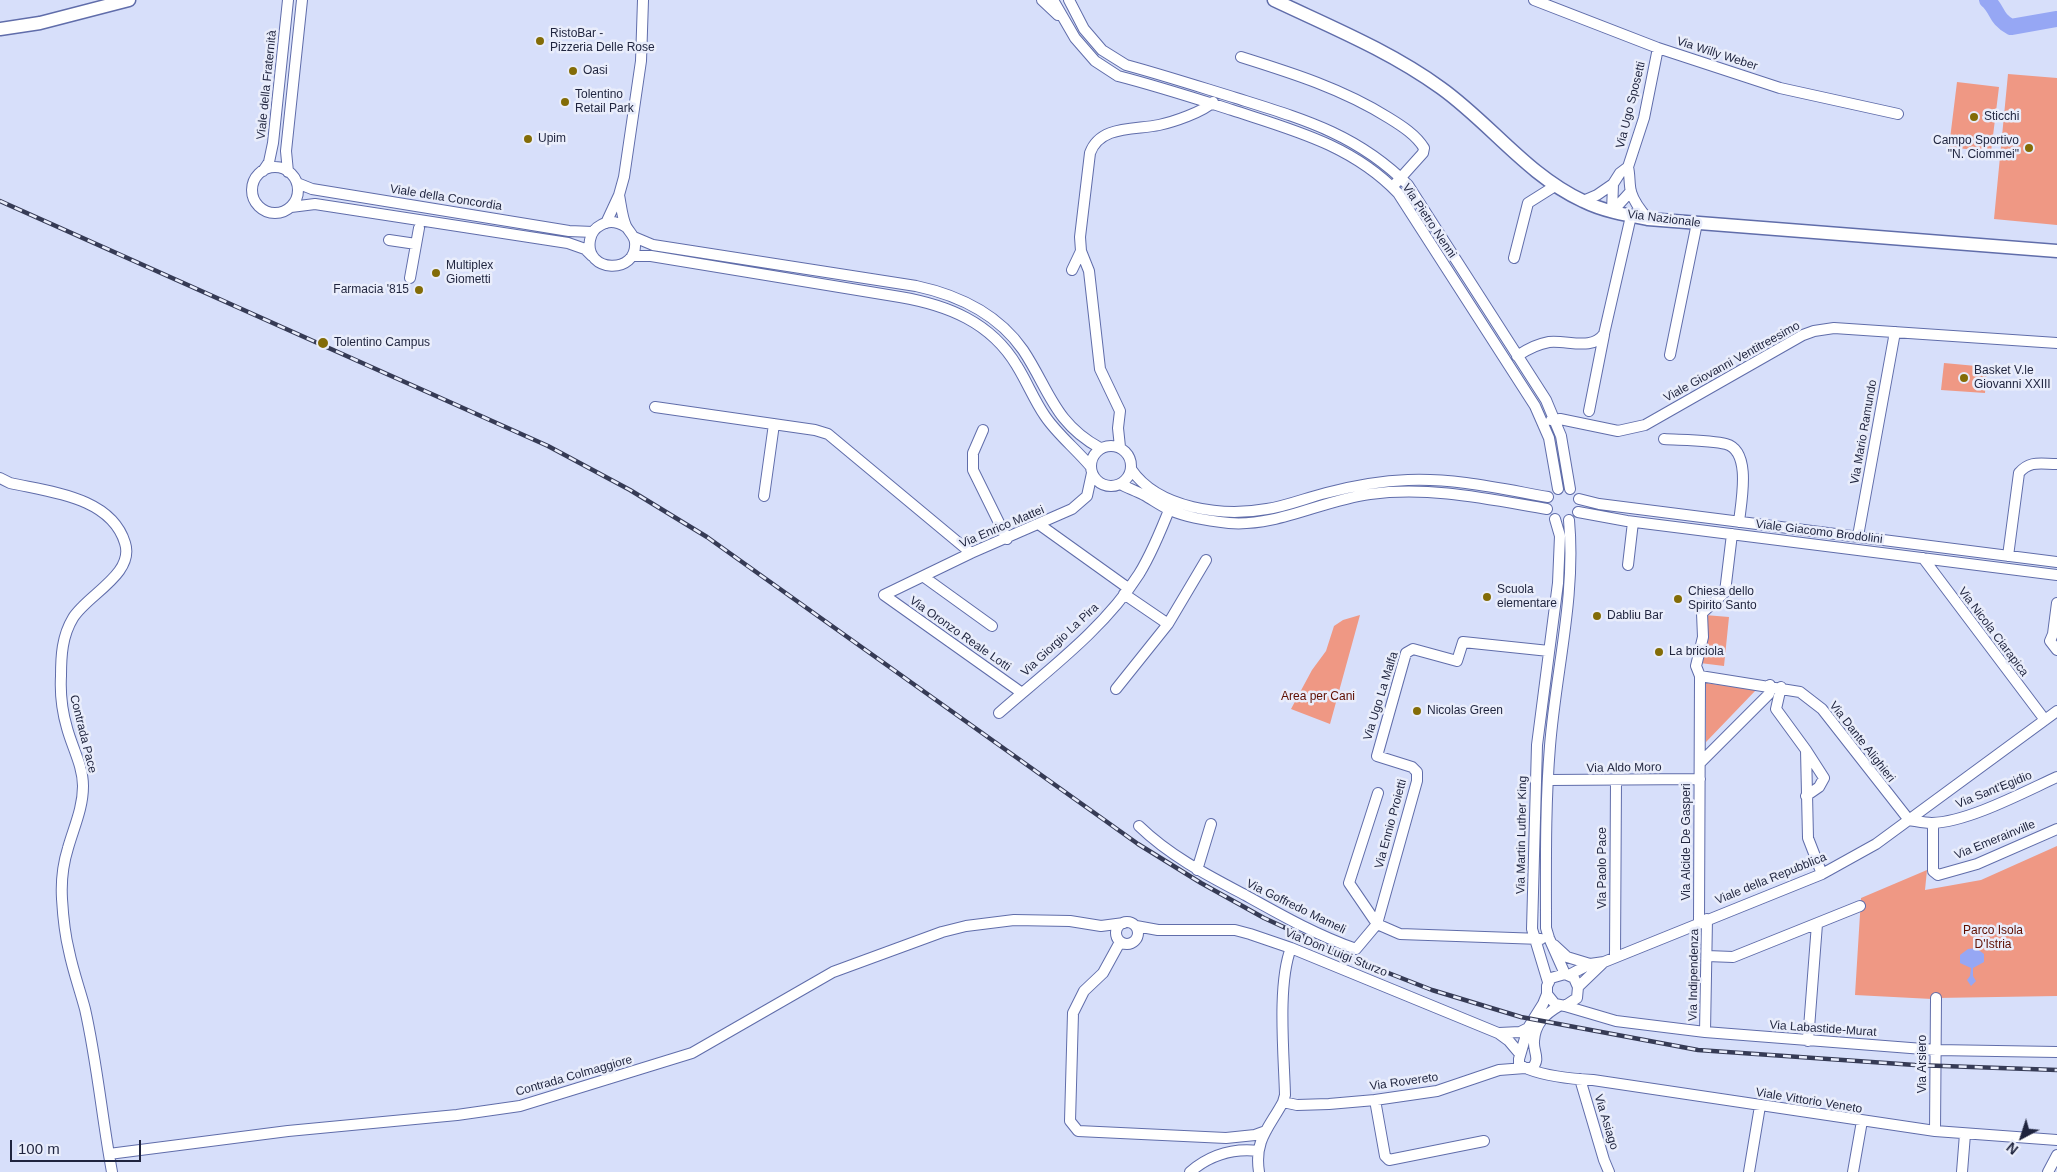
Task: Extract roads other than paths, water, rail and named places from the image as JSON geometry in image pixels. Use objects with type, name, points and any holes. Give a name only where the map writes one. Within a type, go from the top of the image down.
[{"type":"main road","points":[[0,29],[40,23],[129,0]]},
{"type":"main road","name":"Via Nazionale","points":[[1274,0],[1390,55],[1442,89],[1528,165],[1555,186],[1583,201],[1612,212],[1648,220],[2057,251]]},
{"type":"street","name":"Viale della Fraternità","points":[[263,171],[269,162],[273,143],[288,0]]},
{"type":"street","name":"Viale della Fraternità","points":[[288,172],[286,151],[302,0]]},
{"type":"street","points":[[592,256],[590,243],[593,232],[606,222],[619,195],[624,177],[641,61],[643,0]]},
{"type":"street","points":[[1042,0],[1069,27]]},
{"type":"street","name":"Via Pietro Nenni","points":[[1053,0],[1075,38],[1095,61],[1118,76],[1156,86],[1305,134],[1345,152],[1384,179],[1398,193],[1530,398],[1549,438],[1558,489]]},
{"type":"street","name":"Via Pietro Nenni","points":[[1069,0],[1084,29],[1102,50],[1126,65],[1308,121],[1351,141],[1401,178],[1408,185],[1546,400],[1562,436],[1570,489]]},
{"type":"street","name":"Via Willy Weber","points":[[1534,0],[1658,48],[1780,88],[1898,114]]},
{"type":"street","name":"Via Ugo Sposetti","points":[[1583,201],[1613,184],[1620,173],[1628,167],[1644,118],[1658,48]]},
{"type":"street","points":[[1241,56],[1333,88],[1373,108],[1420,141],[1424,148],[1423,153],[1392,187]]},
{"type":"street","points":[[1156,86],[1160,74]]},
{"type":"street","points":[[1120,447],[1118,428],[1120,411],[1100,369],[1089,271],[1082,251],[1080,236],[1093,145],[1100,138],[1120,130],[1159,125],[1188,115],[1212,104],[1216,92]]},
{"type":"street","name":"Via Ugo Sposetti","points":[[1628,167],[1631,176],[1631,191],[1639,208],[1648,220]]},
{"type":"street","points":[[291,207],[297,196],[297,183],[288,172],[276,168],[263,171],[258,175],[252,187],[254,200],[258,206],[270,213],[276,213],[291,207],[315,204],[568,243],[585,249],[602,265],[614,267],[627,262],[632,256],[635,244],[634,237],[626,226],[619,195]]},
{"type":"street","name":"Viale della Concordia","points":[[297,183],[312,189],[428,209],[569,231],[593,232]]},
{"type":"street","points":[[1612,212],[1613,184]]},
{"type":"street","points":[[1514,258],[1528,204],[1555,186]]},
{"type":"street","points":[[1612,212],[1631,191]]},
{"type":"street","points":[[1589,411],[1604,334],[1631,216]]},
{"type":"street","points":[[606,222],[620,223],[626,226]]},
{"type":"street","points":[[1670,355],[1697,223]]},
{"type":"street","points":[[410,278],[410,241],[418,228]]},
{"type":"street","points":[[634,237],[654,244],[916,286],[955,297],[980,310],[1010,334],[1028,359],[1054,407],[1081,437],[1102,447],[1112,445],[1120,447],[1129,456],[1136,476],[1171,505],[1232,512],[1266,510],[1369,483],[1410,480],[1475,484],[1548,497]]},
{"type":"street","points":[[389,240],[410,241]]},
{"type":"street","points":[[1072,270],[1082,251]]},
{"type":"street","points":[[632,256],[651,256],[900,296],[953,310],[982,327],[1003,347],[1018,367],[1046,418],[1091,470],[1096,480],[1107,486],[1120,484],[1171,505],[1193,517],[1232,523],[1266,520],[1369,494],[1440,491],[1547,509],[1555,519],[1564,521],[1569,520],[1578,512],[1579,499],[1570,489],[1558,489],[1548,497],[1547,509]]},
{"type":"street","name":"Viale Giovanni Ventitreesimo","points":[[1556,420],[1602,430],[1628,430],[1644,425],[1803,335],[1814,331],[1834,328],[2057,343]]},
{"type":"street","name":"Via Mario Ramundo","points":[[1858,536],[1895,332]]},
{"type":"street","points":[[1516,356],[1534,346],[1547,342],[1592,343],[1600,340],[1604,334]]},
{"type":"street","points":[[656,407],[815,430],[828,434],[971,553]]},
{"type":"street","points":[[1544,424],[1556,420]]},
{"type":"street","points":[[764,496],[774,424]]},
{"type":"street","points":[[1087,496],[1094,454],[1118,428]]},
{"type":"street","points":[[983,430],[973,453],[973,470],[1007,539]]},
{"type":"street","points":[[1664,439],[1727,444],[1738,451],[1743,466],[1739,522]]},
{"type":"street","points":[[2008,556],[2018,473],[2031,463],[2057,464]]},
{"type":"street","points":[[1120,484],[1129,476],[1132,469]]},
{"type":"street","name":"Contrada Pace","points":[[0,478],[10,483],[77,499],[100,510],[118,526],[126,544],[126,558],[118,574],[92,596],[73,616],[64,634],[60,695],[67,728],[81,770],[83,785],[81,808],[67,849],[62,873],[62,899],[68,950],[85,1010],[109,1154]]},
{"type":"street","points":[[1474,496],[1475,484]]},
{"type":"street","name":"Via Enrico Mattei","points":[[884,595],[971,553],[1072,510],[1087,496],[1107,486]]},
{"type":"street","name":"Viale Giacomo Brodolini","points":[[1579,499],[1599,504],[2057,562]]},
{"type":"street","name":"Via Giorgio La Pira","points":[[999,713],[1092,630],[1126,591],[1148,556],[1171,505]]},
{"type":"street","name":"Viale Giacomo Brodolini","points":[[1578,512],[1632,522],[2057,575]]},
{"type":"street","name":"Via Martin Luther King","points":[[1548,982],[1532,929],[1537,745],[1558,583],[1560,536],[1555,519]]},
{"type":"street","name":"Via Martin Luther King","points":[[1567,974],[1548,938],[1546,928],[1546,850],[1550,747],[1571,586],[1569,520]]},
{"type":"street","points":[[1628,565],[1632,522]]},
{"type":"street","points":[[1040,525],[1168,624]]},
{"type":"street","name":"Via Alcide De Gasperi","points":[[1703,920],[1700,676],[1696,666],[1703,636],[1702,613],[1725,592],[1732,534]]},
{"type":"street","name":"Via Nicola Ciarapica","points":[[1923,558],[2045,720]]},
{"type":"street","points":[[1116,689],[1168,624],[1206,560]]},
{"type":"street","points":[[924,577],[992,626]]},
{"type":"street","name":"Via Oronzo Reale Lotti","points":[[884,595],[1022,693]]},
{"type":"street","points":[[2057,603],[2053,634],[2050,641],[2057,650]]},
{"type":"street","name":"Via Ugo La Malfa","points":[[1377,756],[1406,653],[1409,650],[1413,649],[1457,661],[1463,642],[1549,651]]},
{"type":"street","name":"Via Dante Alighieri","points":[[1700,676],[1770,685],[1800,692],[1822,709],[1909,820]]},
{"type":"street","points":[[1700,763],[1769,694],[1770,685]]},
{"type":"street","points":[[1544,686],[1558,689]]},
{"type":"street","points":[[1781,687],[1776,709],[1824,778],[1819,787],[1806,796]]},
{"type":"street","name":"Viale della Repubblica","points":[[1578,990],[1604,962],[1615,956],[1822,874],[1876,844],[2057,711]]},
{"type":"street","points":[[1806,750],[1808,838],[1822,874]]},
{"type":"street","name":"Via Ennio Proietti","points":[[1377,756],[1412,767],[1417,772],[1377,924]]},
{"type":"street","name":"Via Sant'Egidio","points":[[1909,820],[1933,823],[1980,811],[2057,777]]},
{"type":"street","name":"Via Aldo Moro","points":[[1549,780],[1700,779]]},
{"type":"street","name":"Via Paolo Pace","points":[[1615,956],[1616,780]]},
{"type":"street","points":[[1378,793],[1349,883],[1377,924],[1400,934],[1548,938]]},
{"type":"street","name":"Via Emerainville","points":[[1933,823],[1934,872],[1938,875],[1977,864],[2057,828]]},
{"type":"street","points":[[1197,870],[1211,824]]},
{"type":"street","name":"Via Goffredo Mameli","points":[[1139,826],[1157,844],[1197,870],[1324,938],[1356,949],[1377,924]]},
{"type":"street","points":[[1706,956],[1733,957],[1860,906]]},
{"type":"street","name":"Via Don Luigi Sturzo","points":[[945,931],[966,926],[1014,920],[1070,921],[1101,926],[1130,922],[1136,926],[1158,930],[1235,930],[1292,948],[1498,1033],[1509,1041],[1520,1054]]},
{"type":"street","name":"Via Indipendenza","points":[[1703,920],[1706,956],[1705,1032]]},
{"type":"street","points":[[1124,922],[1118,927],[1118,940],[1103,973],[1084,991],[1073,1014],[1070,1120],[1078,1131],[1226,1138],[1255,1135],[1266,1131]]},
{"type":"street","points":[[1808,1041],[1817,924]]},
{"type":"street","name":"Via Don Luigi Sturzo","points":[[1101,926],[1118,940],[1130,944],[1138,937],[1158,930]]},
{"type":"street","points":[[1136,926],[1138,937]]},
{"type":"street","name":"Contrada Colmaggiore","points":[[109,1154],[288,1131],[457,1115],[520,1106],[692,1053],[834,972],[945,931]]},
{"type":"street","name":"Viale della Repubblica","points":[[1548,938],[1567,957],[1590,964]]},
{"type":"street","points":[[1259,1172],[1258,1151],[1266,1131],[1284,1102],[1283,1010],[1286,971],[1292,948]]},
{"type":"street","name":"Viale della Repubblica","points":[[1567,974],[1590,964],[1604,962]]},
{"type":"street","points":[[1538,1058],[1534,1066],[1527,1069],[1519,1064],[1528,1028],[1547,994],[1548,982],[1555,975],[1567,974],[1574,978],[1590,1013]]},
{"type":"street","points":[[1558,1077],[1541,1063],[1534,1050],[1534,1041],[1538,1026],[1544,1017],[1562,1006],[1574,1002],[1578,990]]},
{"type":"street","points":[[1547,994],[1551,1002],[1562,1006]]},
{"type":"street","name":"Via Arsiero","points":[[1935,1131],[1936,998]]},
{"type":"street","name":"Via Labastide-Murat","points":[[1562,1006],[1616,1021],[1705,1032],[1936,1050],[2057,1052]]},
{"type":"street","name":"Via Don Luigi Sturzo","points":[[1498,1033],[1520,1032],[1528,1028]]},
{"type":"street","name":"Via Rovereto","points":[[1284,1102],[1297,1105],[1313,1105],[1376,1100],[1437,1091],[1499,1070],[1527,1069]]},
{"type":"street","name":"Viale Vittorio Veneto","points":[[1527,1069],[1558,1077],[1593,1080],[1935,1131],[2057,1140]]},
{"type":"street","name":"Via Asiago","points":[[1580,1079],[1604,1160],[1610,1172]]},
{"type":"street","points":[[1376,1100],[1385,1156],[1389,1160],[1484,1141]]},
{"type":"street","points":[[1750,1172],[1760,1106]]},
{"type":"street","points":[[1853,1172],[1862,1121]]},
{"type":"street","points":[[1962,1172],[1965,1134]]},
{"type":"street","points":[[1226,1138],[1231,1145],[1228,1152]]},
{"type":"street","points":[[1190,1172],[1214,1155],[1226,1138]]},
{"type":"street","points":[[1214,1155],[1244,1149],[1258,1151]]},
{"type":"street","points":[[109,1154],[112,1172]]},
{"type":"street","points":[[2048,1172],[2057,1156]]},
{"type":"water","points":[[1976,948],[1984,954],[1984,962],[1973,968],[1973,976],[1976,981],[1971,986],[1967,980],[1970,976],[1971,968],[1960,963],[1960,955],[1968,949]]},
{"type":"waterway","points":[[1987,0],[2002,21],[2011,27],[2057,19]]},
{"type":"railway","points":[[0,201],[548,446],[630,490],[707,537],[1138,844],[1201,883],[1264,918],[1355,960],[1432,990],[1521,1017],[1698,1050],[1915,1065],[2057,1070]]},
{"type":"place","name":"RistoBar - Pizzeria Delle Rose","points":[[540,41]]},
{"type":"place","name":"Oasi","points":[[573,71]]},
{"type":"place","name":"Tolentino Retail Park","points":[[565,102]]},
{"type":"place","name":"Sticchi","points":[[1974,117]]},
{"type":"place","name":"Upim","points":[[528,139]]},
{"type":"place","name":"Campo Sportivo \"N. Ciommei\"","points":[[2029,148]]},
{"type":"place","name":"Multiplex Giometti","points":[[436,273]]},
{"type":"place","name":"Farmacia '815","points":[[419,290]]},
{"type":"place","name":"Tolentino Campus","points":[[323,343]]},
{"type":"place","name":"Basket V.le Giovanni XXIII","points":[[1964,378]]},
{"type":"place","name":"Scuola elementare","points":[[1487,597]]},
{"type":"place","name":"Chiesa dello Spirito Santo","points":[[1678,599]]},
{"type":"place","name":"Dabliu Bar","points":[[1597,616]]},
{"type":"place","name":"La briciola","points":[[1659,652]]},
{"type":"place","name":"Nicolas Green","points":[[1417,711]]},
{"type":"park label","name":"Area per Cani","points":[[1318,697]]},
{"type":"park label","name":"Parco Isola D'Istria","points":[[1993,938]]}]
